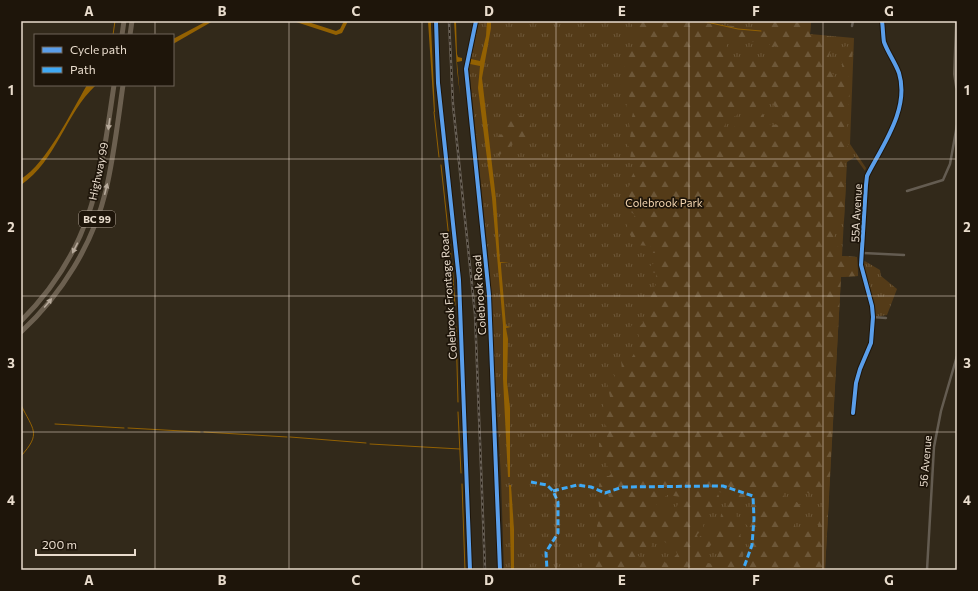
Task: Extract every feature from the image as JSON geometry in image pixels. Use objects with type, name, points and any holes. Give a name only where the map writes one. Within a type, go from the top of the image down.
[{"type":"highway","points":[[122,34],[124,21]]},
{"type":"highway","points":[[130,34],[132,21]]},
{"type":"highway","name":"Highway 99","points":[[21,321],[58,277],[74,250],[85,227],[100,178],[114,86]]},
{"type":"highway","name":"Highway 99","points":[[21,332],[45,307],[62,285],[79,258],[92,230],[108,180],[123,86]]},
{"type":"street","name":"Colebrook Frontage Road","points":[[436,21],[438,83],[459,280],[470,570]]},
{"type":"street","name":"Colebrook Road","points":[[476,21],[466,69],[489,296],[500,570]]},
{"type":"street","points":[[852,21],[852,26]]},
{"type":"street","name":"55A Avenue","points":[[853,413],[856,383],[871,343],[873,317],[872,306],[861,265],[867,176],[898,112],[902,87],[898,72],[884,42],[882,21]]},
{"type":"street","points":[[957,21],[955,74],[957,87]]},
{"type":"street","points":[[907,191],[943,180],[950,164],[957,125]]},
{"type":"street","points":[[863,253],[904,255]]},
{"type":"street","points":[[873,317],[886,318]]},
{"type":"street","name":"56 Avenue","points":[[927,570],[934,447],[941,411],[957,358]]},
{"type":"green space","name":"Colebrook Park","points":[[479,21],[811,21],[810,34],[854,38],[850,144],[866,168],[865,171],[855,157],[847,162],[842,256],[857,257],[858,276],[841,277],[825,570],[779,568],[777,570],[504,570],[501,478],[488,254],[469,67]]},
{"type":"green space","points":[[631,21],[682,21],[763,29],[764,21],[811,21],[810,34],[827,36],[837,40],[836,51],[830,52],[829,59],[829,67],[834,75],[833,79],[843,70],[840,50],[842,50],[845,46],[853,46],[852,63],[848,72],[850,91],[847,119],[848,146],[845,149],[843,160],[845,164],[843,182],[846,184],[844,221],[837,221],[834,236],[837,240],[837,246],[842,250],[842,256],[857,257],[858,276],[841,277],[829,492],[808,493],[802,490],[799,492],[790,489],[783,491],[784,500],[787,502],[797,502],[802,508],[802,512],[796,517],[794,525],[800,534],[809,531],[815,534],[818,533],[818,525],[821,516],[819,511],[823,506],[822,501],[829,497],[825,570],[779,568],[777,570],[564,570],[565,563],[581,568],[584,563],[597,563],[600,552],[598,546],[600,535],[597,526],[600,515],[598,497],[601,495],[606,500],[609,497],[606,489],[599,487],[599,484],[605,476],[609,476],[611,474],[602,455],[599,454],[599,443],[607,441],[607,427],[602,421],[604,401],[610,397],[607,383],[615,376],[612,371],[613,367],[622,370],[620,350],[623,349],[628,353],[626,359],[627,365],[640,344],[638,332],[632,330],[631,326],[633,324],[639,327],[643,323],[642,320],[649,306],[644,300],[650,298],[650,294],[656,283],[656,273],[650,272],[646,269],[658,260],[659,255],[652,253],[650,246],[636,245],[626,222],[633,220],[635,215],[631,212],[631,204],[627,189],[632,182],[630,180],[634,172],[632,168],[634,165],[642,163],[641,161],[630,161],[631,150],[627,144],[630,135],[628,120],[632,117],[634,108],[627,108],[626,106],[630,99],[625,87],[624,72],[627,55],[631,47],[636,47],[637,34],[634,31]],"holes":[[[730,37],[736,44],[738,37],[741,37],[748,43],[766,39],[770,43],[770,49],[775,46],[777,47],[776,57],[773,59],[731,57],[726,50]],[[764,102],[772,103],[787,121],[785,129],[778,125],[767,124],[762,113],[759,113],[744,123],[738,123],[726,131],[723,128],[729,118],[736,116],[741,110],[752,109]],[[719,492],[729,494],[726,501],[727,509],[721,514],[719,526],[711,534],[706,532],[698,538],[697,535],[703,528],[705,512],[710,512],[719,506],[719,496],[717,493]],[[667,495],[681,497],[680,502],[671,514],[665,512],[656,505]],[[753,497],[755,499],[744,523],[748,526],[748,532],[744,541],[749,545],[750,550],[743,566],[741,566],[740,562],[743,557],[743,552],[739,541],[741,538],[738,526],[742,523],[737,520],[736,506],[743,498]],[[656,537],[670,545],[672,552],[676,551],[677,554],[669,563],[664,561],[661,565],[640,559],[637,553],[638,550],[651,551],[652,539]],[[715,540],[722,547],[713,564],[703,562],[705,553]]]},
{"type":"green space","points":[[505,116],[522,116],[530,122],[532,137],[514,137],[512,145],[498,156],[498,147],[496,142],[499,135],[503,134]]},
{"type":"green space","points":[[863,260],[880,270],[881,276],[897,289],[887,315],[874,317],[872,302],[864,274]]},
{"type":"green space","points":[[514,562],[518,564],[528,563],[531,567],[528,570],[514,570]]},
{"type":"shaded area","points":[[207,21],[213,21],[174,43],[174,38]]},
{"type":"shaded area","points":[[293,21],[305,21],[336,31],[340,29],[344,21],[348,21],[342,33],[336,35]]},
{"type":"shaded area","points":[[428,21],[431,21],[435,112],[434,112]]},
{"type":"shaded area","points":[[454,21],[456,21],[457,54],[458,57],[462,58],[462,61],[457,62],[460,95],[457,70]]},
{"type":"shaded area","points":[[487,21],[491,21],[491,28],[482,78],[496,199],[500,262],[509,263],[501,263],[501,266],[506,326],[511,327],[506,328],[508,339],[507,382],[510,408],[510,477],[508,477],[503,379],[503,325],[492,198],[478,88],[480,66],[470,64],[471,59],[480,61],[486,36]]},
{"type":"shaded area","points":[[86,86],[95,86],[76,109],[44,163],[21,185],[21,179],[40,161],[66,122]]},
{"type":"shaded area","points":[[509,485],[511,485],[514,529],[514,570],[511,570]]},
{"type":"waterway","points":[[113,34],[115,21]]},
{"type":"waterway","points":[[702,21],[738,29],[761,31]]},
{"type":"waterway","points":[[434,112],[439,157]]},
{"type":"waterway","points":[[441,165],[451,257]]},
{"type":"waterway","points":[[452,264],[455,305]]},
{"type":"waterway","points":[[456,327],[458,402]]},
{"type":"waterway","points":[[21,405],[33,431],[32,442],[21,456]]},
{"type":"waterway","points":[[458,412],[461,473]]},
{"type":"waterway","points":[[55,424],[124,428]]},
{"type":"waterway","points":[[128,428],[200,432]]},
{"type":"waterway","points":[[204,432],[287,437]]},
{"type":"waterway","points":[[290,437],[366,443]]},
{"type":"waterway","points":[[370,444],[460,449]]},
{"type":"waterway","points":[[462,484],[465,570]]},
{"type":"railway","points":[[449,21],[453,105],[475,314],[485,570]]},
{"type":"marked path","points":[[531,482],[547,485],[553,491],[558,502],[558,533],[546,552],[547,570]]},
{"type":"marked path","points":[[553,491],[577,485],[591,487],[605,493],[623,487],[723,486],[753,496],[754,519],[752,545],[743,570]]},
{"type":"cycle path","points":[[436,21],[438,83],[459,280],[470,570]]},
{"type":"cycle path","points":[[476,21],[466,69],[489,295],[500,570]]},
{"type":"cycle path","points":[[853,413],[856,383],[871,343],[873,317],[872,306],[861,265],[867,176],[893,127],[901,100],[899,73],[884,42],[882,21]]}]
